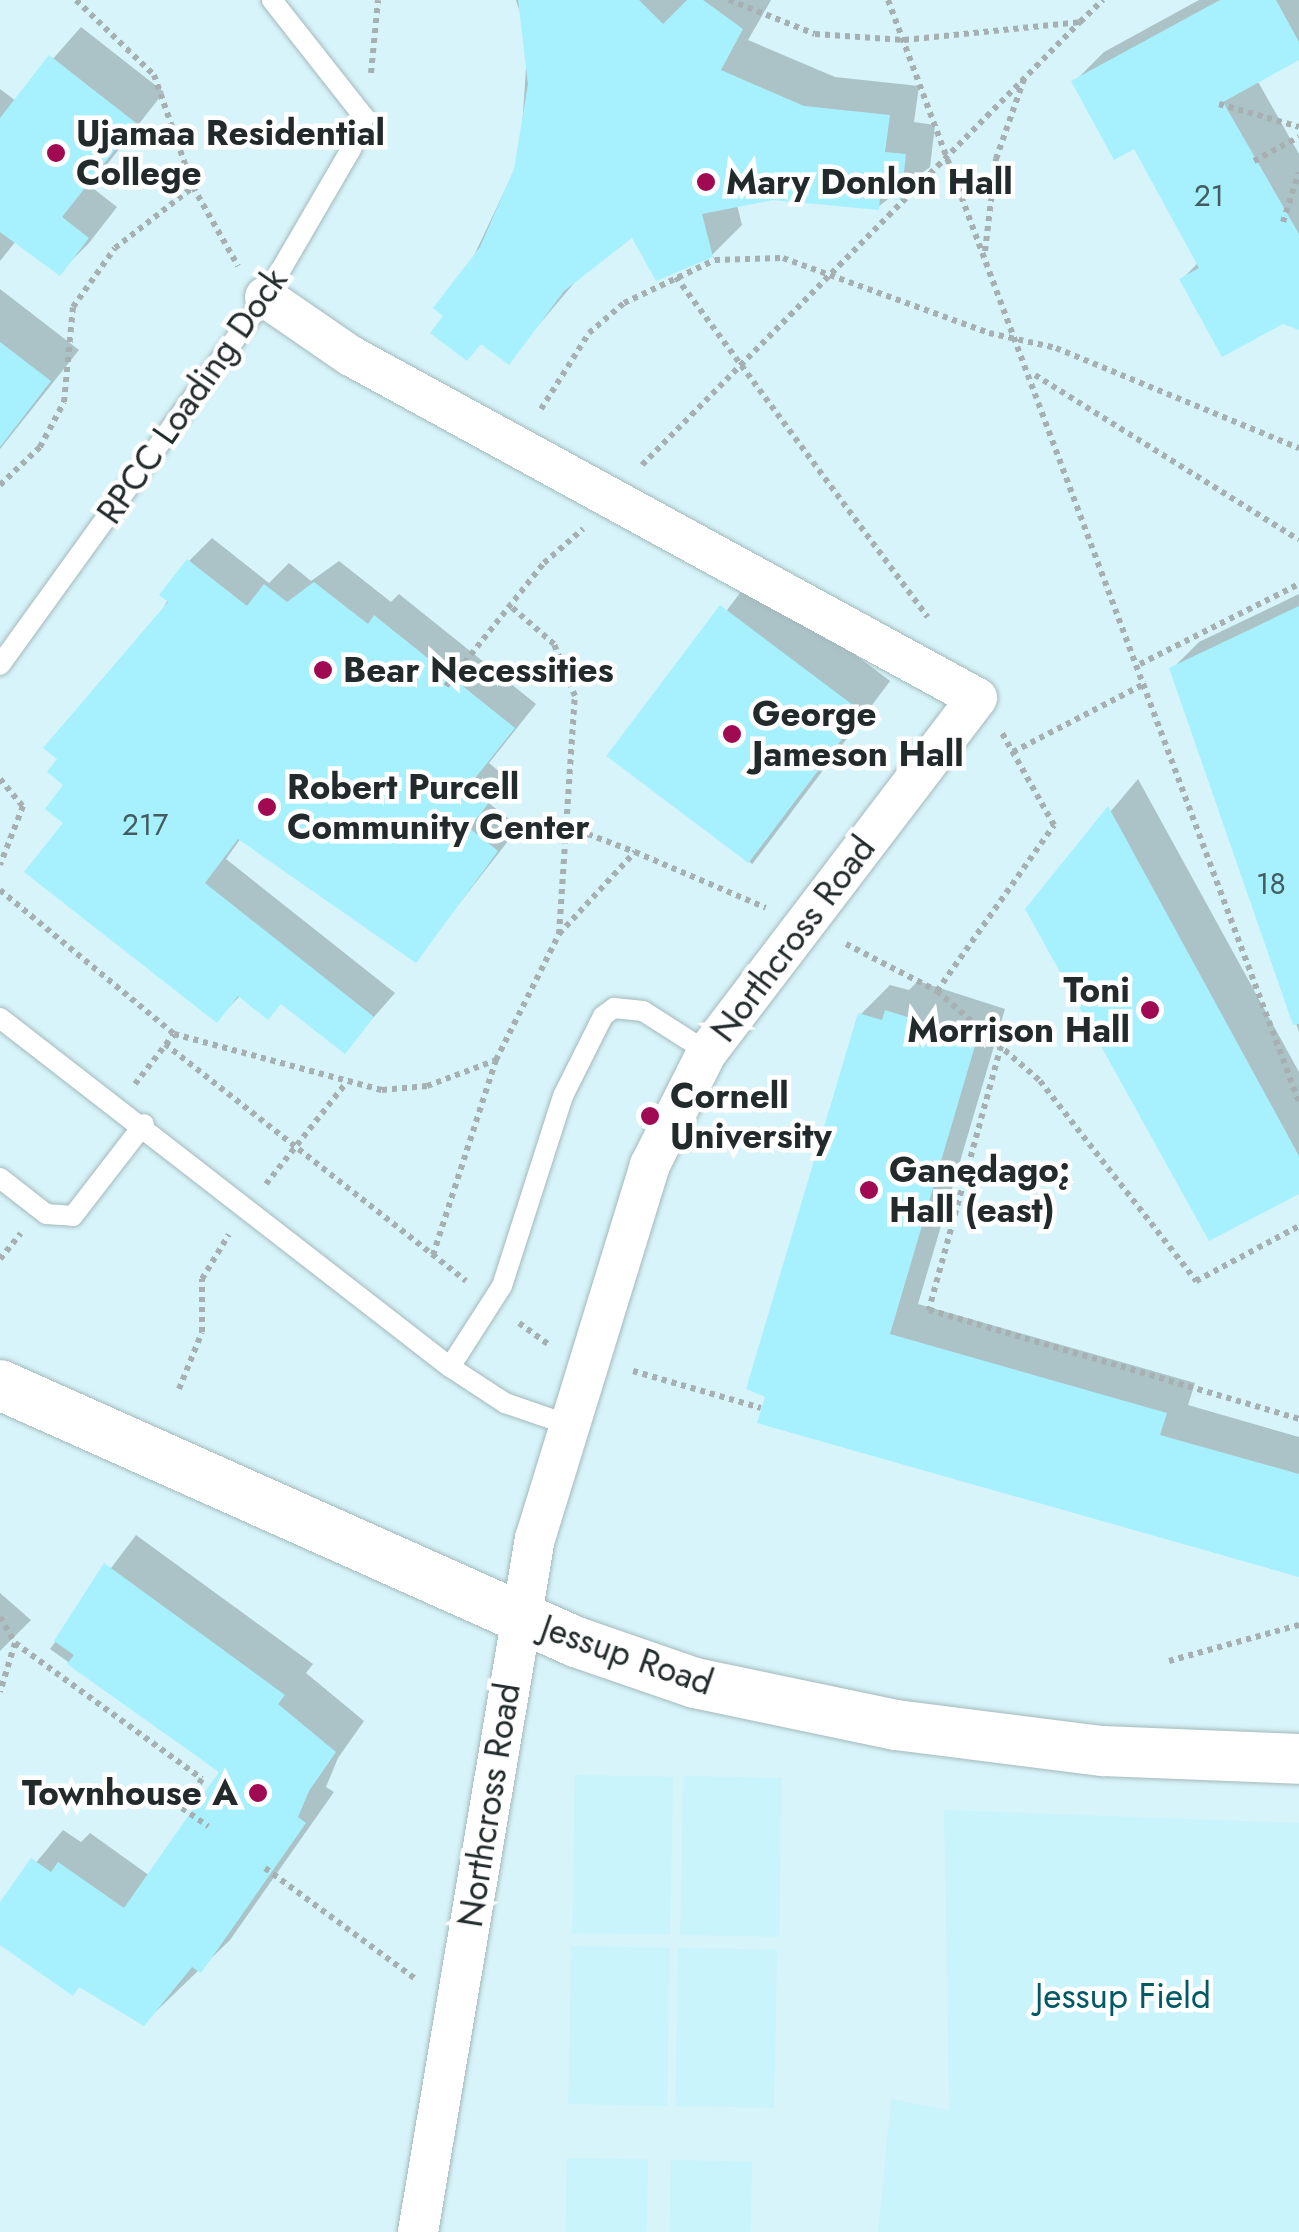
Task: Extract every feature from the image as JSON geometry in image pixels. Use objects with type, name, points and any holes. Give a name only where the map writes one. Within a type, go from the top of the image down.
[{"type":"street","name":"Northcross Road","points":[[265,297],[522,451],[620,498],[977,698],[707,1052],[650,1165],[569,1425],[519,1616],[418,2232]]},
{"type":"street","name":"Jessup Road","points":[[0,1384],[519,1616],[694,1683],[896,1725],[1103,1751],[1299,1759]]},
{"type":"lane","points":[[272,0],[364,117]]},
{"type":"lane","name":"RPCC Loading Dock","points":[[0,664],[265,297],[364,117]]},
{"type":"lane","points":[[450,1366],[494,1303],[563,1096],[602,1016],[614,1008],[643,1011],[707,1052]]},
{"type":"lane","points":[[0,1018],[144,1124],[450,1366],[506,1403],[569,1425]]},
{"type":"lane","points":[[0,1178],[46,1214],[73,1216],[144,1124]]},
{"type":"path","points":[[76,0],[154,75],[194,187],[222,245],[265,297]]},
{"type":"path","points":[[364,117],[378,0]]},
{"type":"path","points":[[730,0],[787,27],[904,40],[1080,22]]},
{"type":"path","points":[[888,0],[944,156],[1034,374],[1299,1102]]},
{"type":"path","points":[[446,686],[508,604],[620,498],[944,156],[1103,0]]},
{"type":"path","points":[[985,256],[996,159],[1026,73]]},
{"type":"path","points":[[1218,104],[1299,127]]},
{"type":"path","points":[[1254,161],[1299,138]]},
{"type":"path","points":[[1283,222],[1299,172]]},
{"type":"path","points":[[0,485],[40,447],[64,402],[72,307],[115,248],[194,187]]},
{"type":"path","points":[[522,451],[563,367],[636,295],[715,260],[783,258],[836,272],[1020,343],[1056,348],[1299,448]]},
{"type":"path","points":[[1034,374],[1299,540]]},
{"type":"path","points":[[1140,664],[1299,584]]},
{"type":"path","points":[[508,604],[554,644],[572,685],[570,827],[560,934]]},
{"type":"path","points":[[1013,752],[1146,683]]},
{"type":"path","points":[[0,780],[22,806],[0,865]]},
{"type":"path","points":[[570,827],[804,923]]},
{"type":"path","points":[[433,1255],[496,1060],[560,934],[635,852]]},
{"type":"path","points":[[0,890],[174,1034],[382,1090],[427,1086],[496,1060]]},
{"type":"path","points":[[937,992],[1040,1081],[1196,1281],[1299,1226]]},
{"type":"path","points":[[165,1044],[546,1344],[761,1408]]},
{"type":"path","points":[[1001,1046],[929,1310],[1299,1419]]},
{"type":"path","points":[[0,1617],[15,1644],[202,1780],[182,1808],[208,1826]]},
{"type":"path","points":[[1169,1661],[1299,1626]]},
{"type":"path","points":[[0,1692],[15,1644]]},
{"type":"path","points":[[265,1868],[456,2008]]},
{"type":"shaded area","name":"Cornell University","points":[[0,0],[1299,0],[1299,2232],[0,2232]]},
{"type":"green space","points":[[575,1775],[673,1777],[670,1935],[572,1933]]},
{"type":"green space","points":[[683,1776],[782,1778],[779,1937],[680,1935]]},
{"type":"green space","name":"Jessup Field","points":[[944,1810],[1299,1823],[1299,2232],[878,2232],[891,2099],[949,2110]]},
{"type":"green space","points":[[571,1946],[670,1948],[667,2106],[568,2104]]},
{"type":"green space","points":[[678,1948],[777,1950],[774,2108],[675,2106]]},
{"type":"green space","points":[[567,2158],[648,2159],[647,2232],[566,2232]]},
{"type":"green space","points":[[671,2160],[752,2161],[751,2232],[670,2232]]},
{"type":"building","name":"Mary Donlon Hall","points":[[518,0],[639,0],[663,24],[687,0],[703,0],[743,29],[721,70],[804,106],[890,115],[885,152],[906,154],[901,200],[880,198],[879,210],[773,200],[702,214],[713,257],[656,281],[632,238],[564,291],[509,365],[481,344],[467,361],[430,333],[443,316],[433,308],[480,247],[514,169],[528,84]]},
{"type":"building","points":[[1220,0],[1276,0],[1299,42],[1299,60],[1223,102],[1299,234],[1299,330],[1283,324],[1222,357],[1179,279],[1199,268],[1134,149],[1114,160],[1071,81]]},
{"type":"building","name":"Ujamaa Residential College","points":[[49,55],[136,123],[62,217],[89,238],[60,276],[0,232],[0,118]]},
{"type":"building","points":[[0,342],[51,381],[0,447]]},
{"type":"building","name":"Robert Purcell Community Center","points":[[187,559],[247,606],[264,584],[287,602],[314,582],[368,624],[374,615],[515,728],[468,787],[488,804],[469,828],[498,851],[416,963],[238,839],[205,883],[374,1017],[345,1054],[281,1004],[268,1020],[238,996],[217,1023],[24,872],[63,823],[45,809],[63,785],[47,772],[57,759],[43,748],[168,602],[159,595]]},
{"type":"building","name":"George Jameson Hall","points":[[720,605],[862,712],[748,863],[606,756]]},
{"type":"building","points":[[1299,606],[1299,1024],[1293,1025],[1169,668]]},
{"type":"building","name":"Toni Morrison Hall","points":[[1108,806],[1299,1156],[1299,1194],[1209,1241],[1025,909]]},
{"type":"building","name":"Ganędagǫ: Hall (east)","points":[[885,1010],[977,1039],[890,1334],[1167,1413],[1160,1435],[1299,1474],[1299,1577],[757,1423],[765,1397],[746,1389],[858,1013],[882,1020]]},
{"type":"building","name":"Townhouse A","points":[[104,1563],[285,1695],[278,1704],[336,1752],[309,1791],[298,1817],[306,1823],[201,1973],[192,1967],[144,2026],[79,1987],[73,1996],[0,1945],[0,1902],[31,1858],[51,1872],[58,1862],[124,1908],[219,1772],[67,1664],[74,1655],[54,1641]]},
{"type":"place","name":"Ujamaa Residential College","points":[[56,153]]},
{"type":"place","name":"Mary Donlon Hall","points":[[706,182]]},
{"type":"place","name":"Bear Necessities","points":[[323,670]]},
{"type":"place","name":"George Jameson Hall","points":[[732,734]]},
{"type":"place","name":"Robert Purcell Community Center","points":[[267,807]]},
{"type":"place","name":"Toni Morrison Hall","points":[[1150,1010]]},
{"type":"place","name":"Cornell University","points":[[650,1116]]},
{"type":"place","name":"Ganędagǫ: Hall (east)","points":[[869,1190]]},
{"type":"place","name":"Townhouse A","points":[[258,1793]]}]
